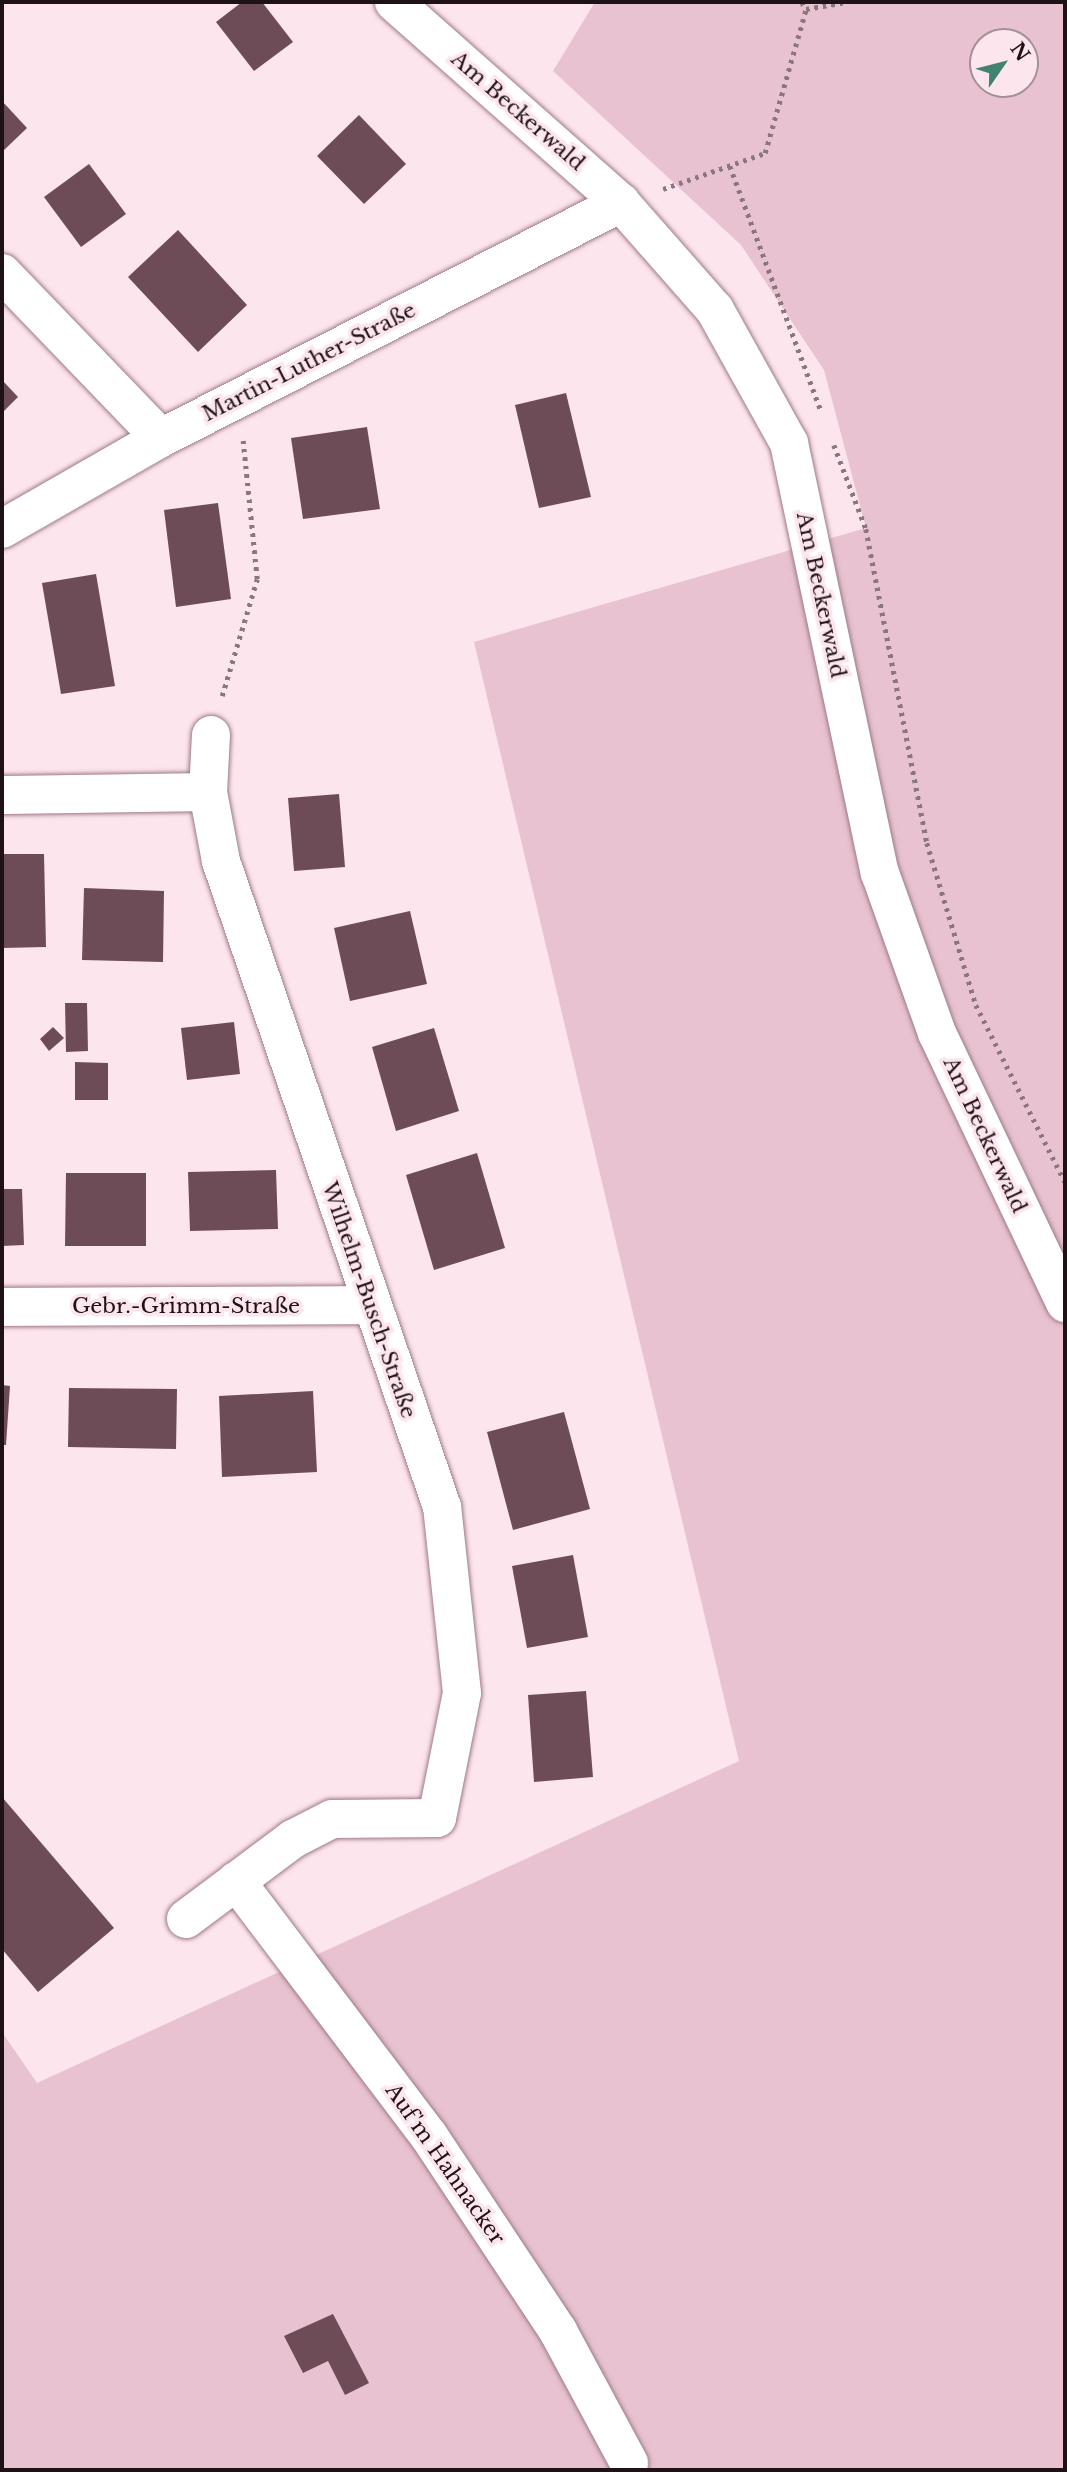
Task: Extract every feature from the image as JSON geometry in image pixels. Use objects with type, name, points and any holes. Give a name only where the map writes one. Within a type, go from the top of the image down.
[{"type":"street","name":"Am Beckerwald","points":[[394,2],[621,203],[715,310],[789,443],[880,873],[937,1033],[1065,1303]]},
{"type":"street","name":"Martin-Luther-Straße","points":[[2,529],[161,438],[621,203]]},
{"type":"street","points":[[2,273],[161,438]]},
{"type":"street","name":"Wilhelm-Busch-Straße","points":[[211,735],[208,792],[220,861],[370,1305],[442,1507],[462,1693],[437,1818],[332,1819],[236,1881]]},
{"type":"street","points":[[2,795],[208,792]]},
{"type":"street","name":"Gebr.-Grimm-Straße","points":[[2,1307],[370,1305]]},
{"type":"street","points":[[186,1919],[236,1881]]},
{"type":"street","name":"Auf'm Hahnacker","points":[[236,1881],[429,2136],[558,2331],[629,2463]]},
{"type":"path","points":[[621,203],[765,153],[806,9],[802,2]]},
{"type":"path","points":[[806,9],[844,2]]},
{"type":"path","points":[[730,166],[827,425]]},
{"type":"path","points":[[211,735],[257,579],[239,398]]},
{"type":"path","points":[[832,438],[866,529],[927,843],[976,1004],[1065,1182]]},
{"type":"shaded area","points":[[595,2],[1065,2],[1065,2470],[2,2470],[2,2032],[37,2083],[739,1761],[474,642],[866,528],[824,370],[741,245],[553,71]]},
{"type":"building","points":[[242,2],[262,2],[293,42],[254,71],[216,22]]},
{"type":"building","points":[[2,101],[27,128],[2,152]]},
{"type":"building","points":[[359,115],[406,164],[364,204],[317,156]]},
{"type":"building","points":[[89,164],[126,214],[81,247],[44,197]]},
{"type":"building","points":[[178,230],[247,305],[198,352],[128,277]]},
{"type":"building","points":[[2,380],[18,397],[2,413]]},
{"type":"building","points":[[566,393],[591,497],[539,508],[515,405]]},
{"type":"building","points":[[367,427],[380,509],[303,519],[291,438]]},
{"type":"building","points":[[218,503],[231,599],[176,607],[164,510]]},
{"type":"building","points":[[96,574],[115,686],[61,694],[42,583]]},
{"type":"building","points":[[339,794],[345,867],[294,871],[288,798]]},
{"type":"building","points":[[2,854],[44,854],[46,947],[2,948]]},
{"type":"building","points":[[84,888],[164,891],[163,962],[82,960]]},
{"type":"building","points":[[410,911],[427,984],[350,1001],[334,928]]},
{"type":"building","points":[[65,1003],[87,1003],[88,1051],[66,1052]]},
{"type":"building","points":[[234,1022],[240,1074],[187,1080],[181,1028]]},
{"type":"building","points":[[53,1027],[64,1038],[49,1051],[40,1039]]},
{"type":"building","points":[[434,1028],[459,1111],[396,1131],[372,1047]]},
{"type":"building","points":[[75,1062],[108,1063],[108,1100],[75,1100]]},
{"type":"building","points":[[477,1153],[505,1248],[434,1270],[406,1175]]},
{"type":"building","points":[[276,1170],[278,1229],[190,1231],[188,1172]]},
{"type":"building","points":[[66,1173],[146,1173],[146,1246],[65,1246]]},
{"type":"building","points":[[2,1189],[22,1189],[24,1245],[2,1246]]},
{"type":"building","points":[[2,1385],[10,1386],[6,1445],[2,1445]]},
{"type":"building","points":[[69,1388],[177,1389],[176,1449],[68,1447]]},
{"type":"building","points":[[313,1391],[317,1472],[222,1477],[219,1396]]},
{"type":"building","points":[[564,1412],[590,1509],[513,1530],[487,1432]]},
{"type":"building","points":[[573,1555],[588,1637],[527,1648],[512,1566]]},
{"type":"building","points":[[586,1691],[593,1777],[534,1782],[528,1695]]},
{"type":"building","points":[[2,1797],[114,1928],[38,1992],[2,1949]]},
{"type":"building","points":[[333,2314],[369,2383],[345,2395],[328,2361],[303,2373],[284,2336]]}]
